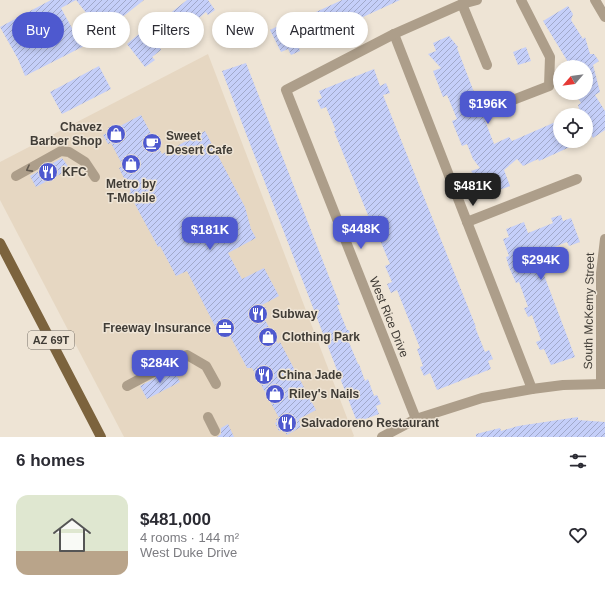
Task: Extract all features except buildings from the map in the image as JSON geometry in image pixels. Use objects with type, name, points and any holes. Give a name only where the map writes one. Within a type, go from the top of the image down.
[{"type":"main road","name":"AZ 69T","points":[[0,244],[101,437]]},
{"type":"street","points":[[477,0],[462,4],[394,34],[532,389]]},
{"type":"street","points":[[496,107],[549,86],[550,57],[521,0]]},
{"type":"street","points":[[595,0],[605,17]]},
{"type":"street","points":[[462,4],[487,65]]},
{"type":"street","name":"West Rice Drive","points":[[394,34],[286,90],[416,419]]},
{"type":"street","points":[[16,176],[61,152],[66,151],[85,162],[94,177]]},
{"type":"street","points":[[467,222],[577,179]]},
{"type":"street","name":"South McKemy Street","points":[[603,384],[601,273],[605,239]]},
{"type":"street","points":[[127,386],[187,355],[206,366],[216,384]]},
{"type":"street","points":[[382,437],[416,419],[482,398],[563,385],[603,384]]},
{"type":"street","points":[[208,417],[215,431]]},
{"type":"shaded area","points":[[208,54],[354,436],[353,437],[124,437],[0,200],[0,162]]},
{"type":"place","name":"Chavez Barber Shop","points":[[116,134]]},
{"type":"place","name":"Sweet Desert Cafe","points":[[152,143]]},
{"type":"place","name":"Metro by T-Mobile","points":[[131,164]]},
{"type":"place","name":"KFC","points":[[48,172]]},
{"type":"place","name":"Subway","points":[[258,314]]},
{"type":"place","name":"Freeway Insurance","points":[[225,328]]},
{"type":"place","name":"Clothing Park","points":[[268,337]]},
{"type":"place","name":"China Jade","points":[[264,375]]},
{"type":"place","name":"Riley's Nails","points":[[275,394]]},
{"type":"place","name":"Salvadoreno Restaurant","points":[[287,423]]}]
